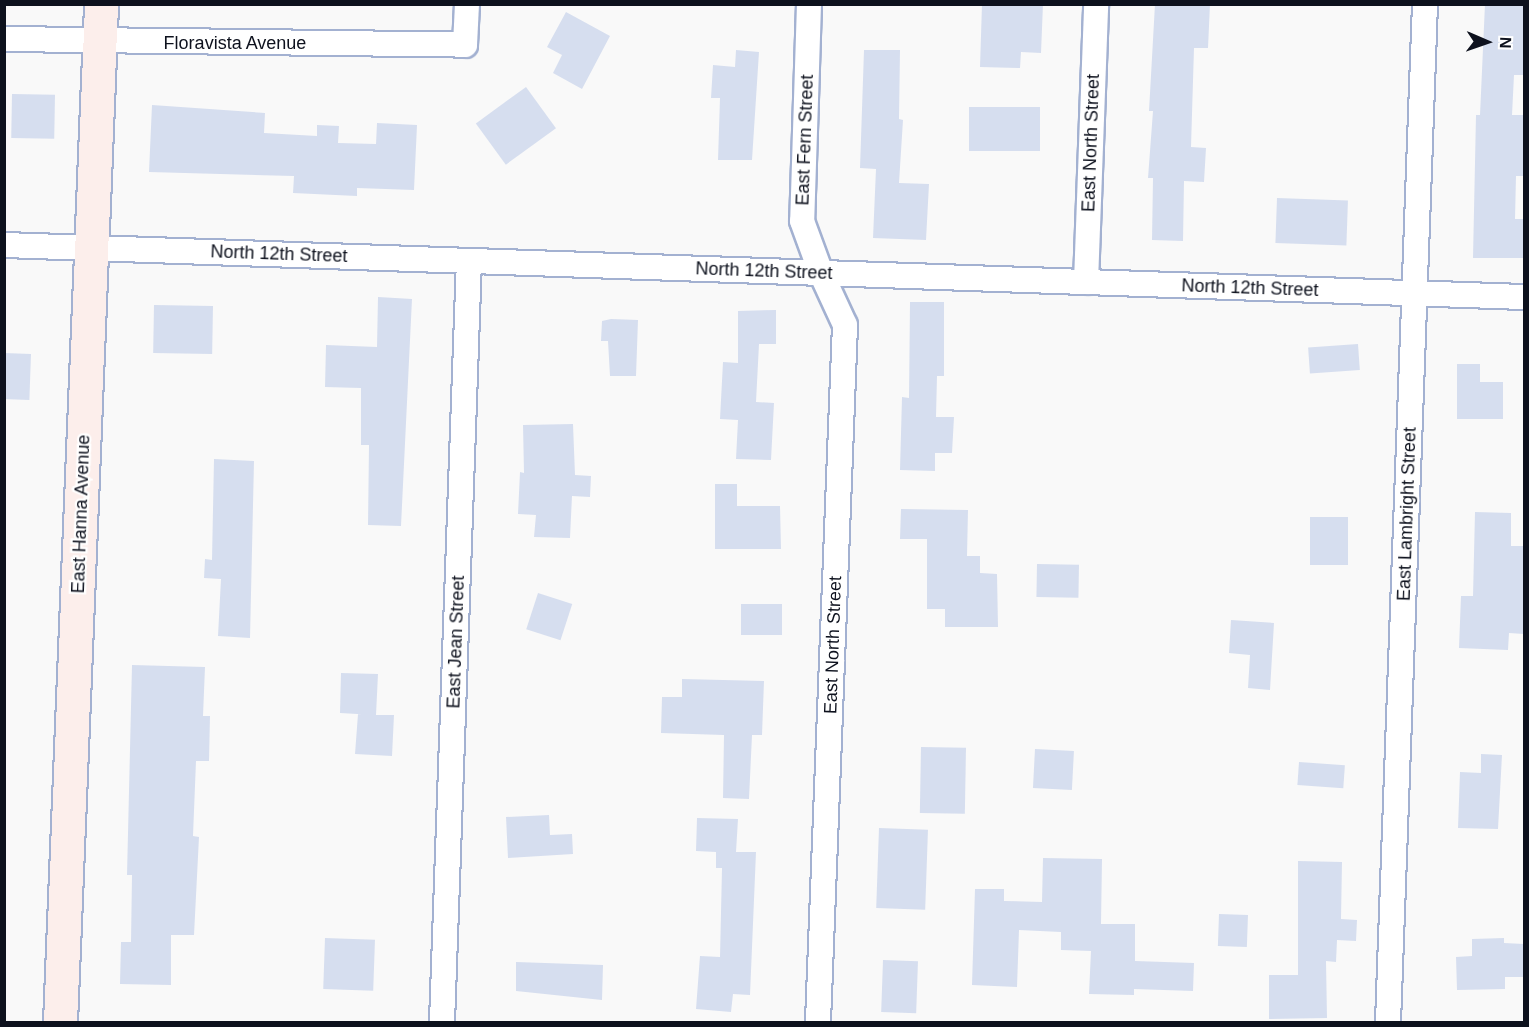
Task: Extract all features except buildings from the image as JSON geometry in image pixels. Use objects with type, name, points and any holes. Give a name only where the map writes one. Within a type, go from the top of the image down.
[{"type":"street","name":"East Hanna Avenue","points":[[60,1023],[100,4]]},
{"type":"street","name":"Floravista Avenue","points":[[4,39],[465,45],[467,4]]},
{"type":"street","name":"East Fern Street","points":[[809,4],[802,220],[820,273]]},
{"type":"street","name":"East North Street","points":[[1086,282],[1096,4]]},
{"type":"street","name":"East Lambright Street","points":[[1388,1023],[1425,4]]},
{"type":"street","name":"North 12th Street","points":[[4,244],[1414,295],[1524,297]]},
{"type":"street","name":"East Jean Street","points":[[442,1023],[469,262]]},
{"type":"street","name":"East North Street","points":[[818,1023],[845,325],[820,273]]}]
